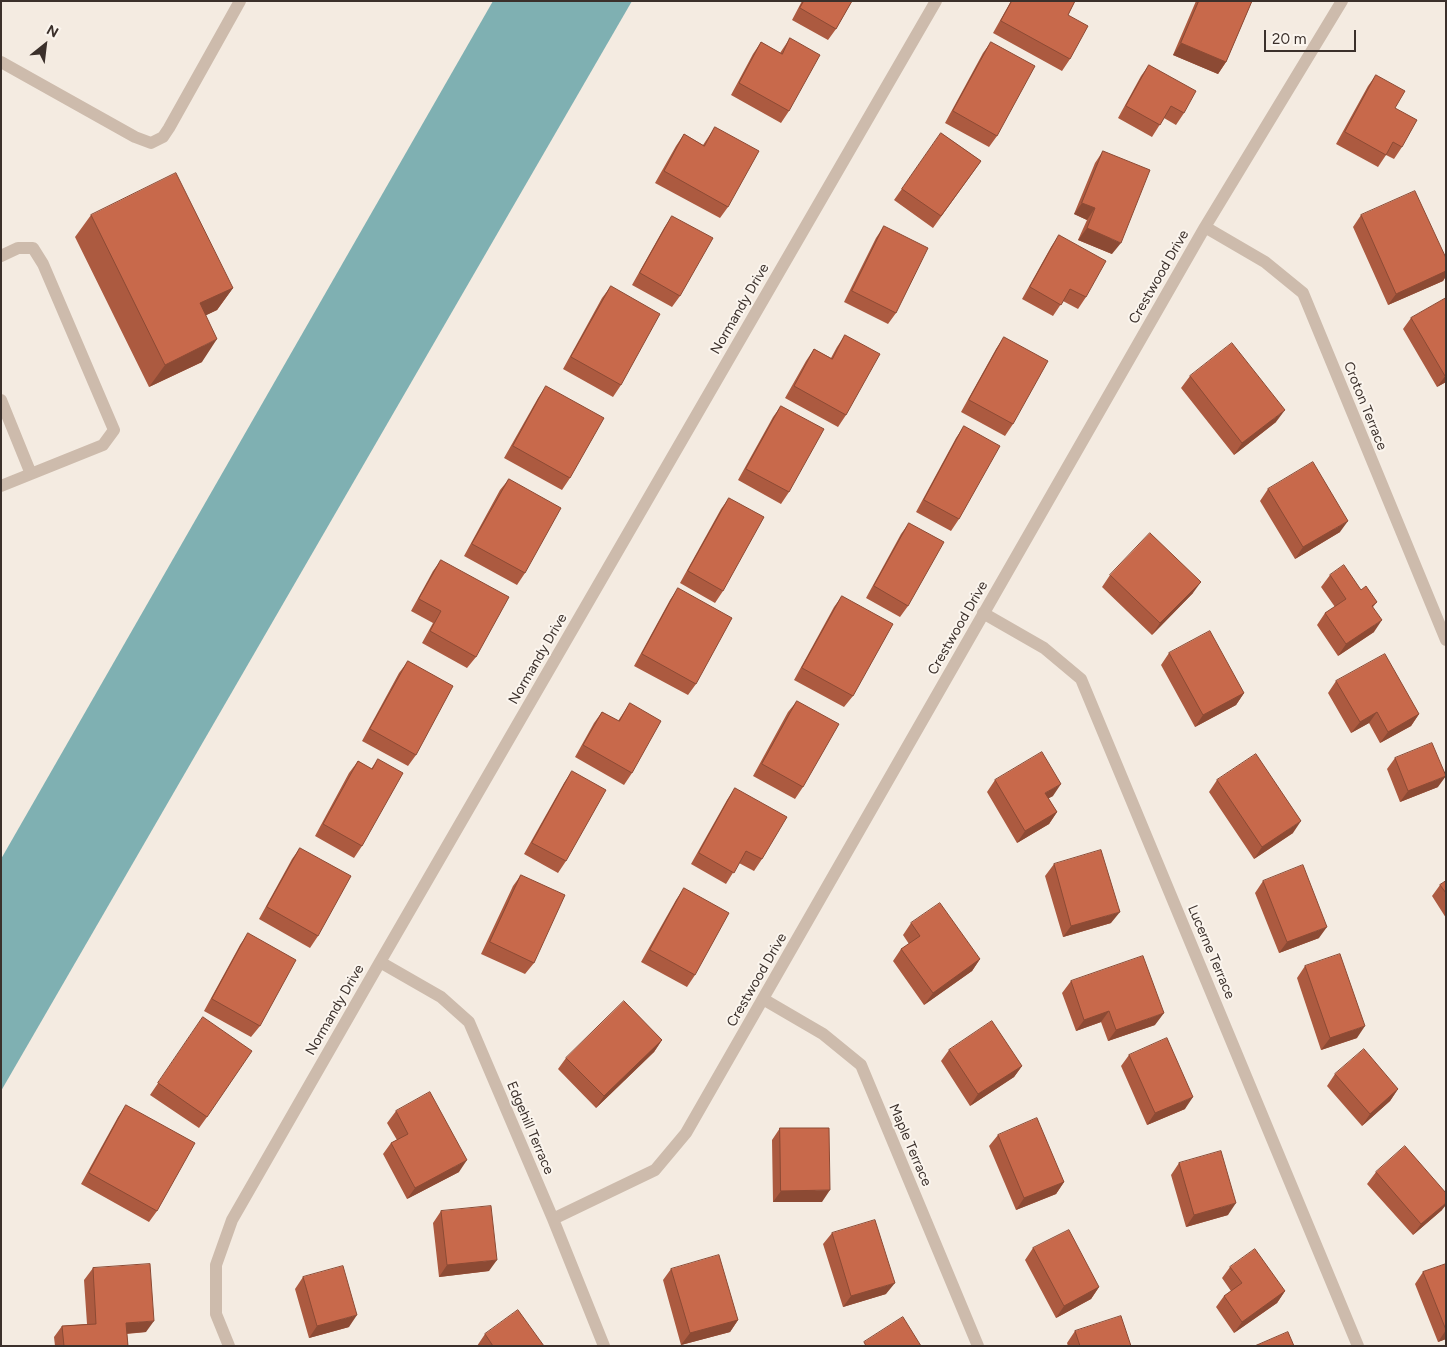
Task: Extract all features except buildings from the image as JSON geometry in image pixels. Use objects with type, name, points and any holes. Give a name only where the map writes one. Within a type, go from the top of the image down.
[{"type":"street","points":[[1,62],[135,137],[151,143],[163,137],[169,128],[240,1]]},
{"type":"street","name":"Normandy Drive","points":[[229,1346],[216,1314],[216,1265],[232,1220],[936,1]]},
{"type":"street","name":"Crestwood Drive","points":[[553,1219],[655,1170],[686,1133],[1204,227],[1342,1]]},
{"type":"street","name":"Croton Terrace","points":[[1204,227],[1265,262],[1302,293],[1446,640]]},
{"type":"street","points":[[1,256],[18,248],[33,248],[43,264],[114,430],[103,445],[1,486]]},
{"type":"street","points":[[1,400],[31,474]]},
{"type":"street","name":"Lucerne Terrace","points":[[983,613],[1044,648],[1081,679],[1358,1346]]},
{"type":"street","name":"Edgehill Terrace","points":[[380,962],[440,997],[469,1022],[553,1219],[604,1346]]},
{"type":"street","name":"Maple Terrace","points":[[763,999],[823,1034],[861,1065],[978,1346]]},
{"type":"water","points":[[493,1],[632,1],[1,1091],[1,859]]}]
